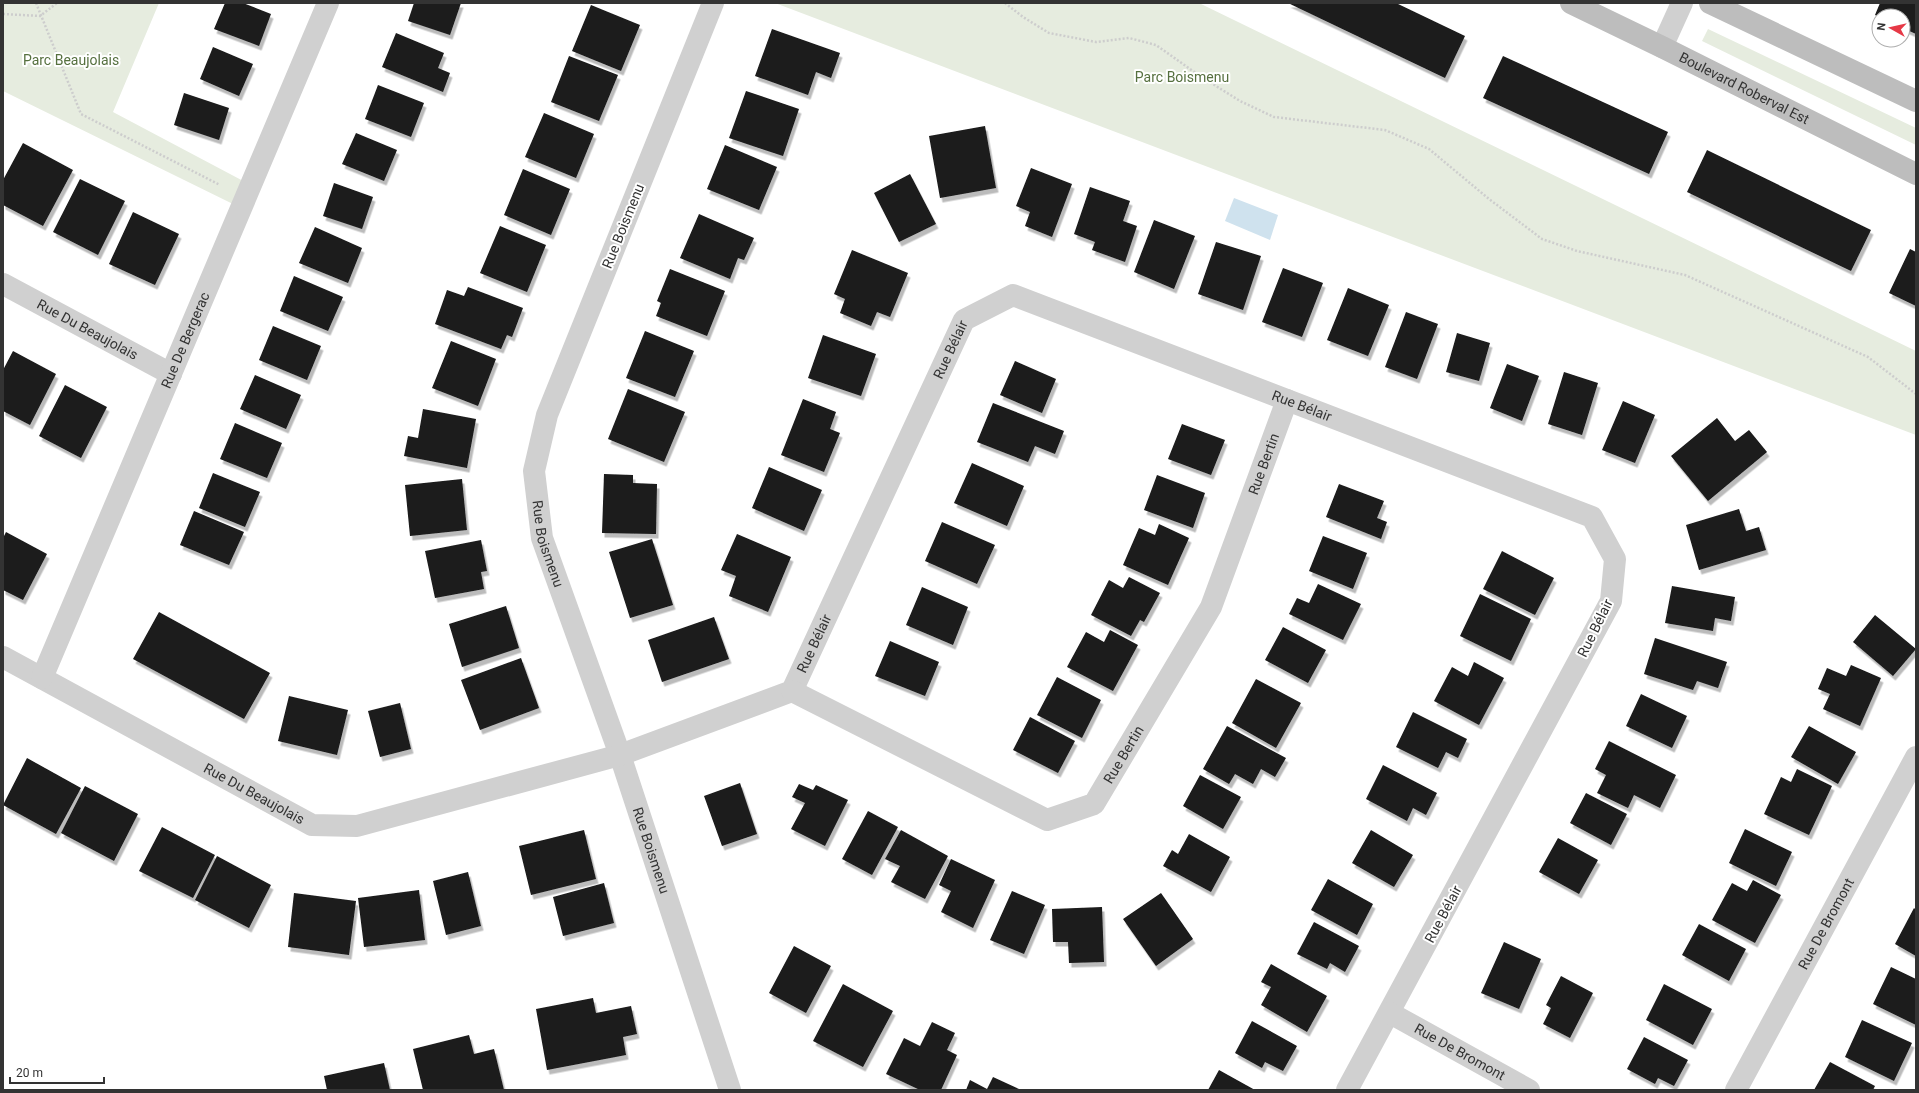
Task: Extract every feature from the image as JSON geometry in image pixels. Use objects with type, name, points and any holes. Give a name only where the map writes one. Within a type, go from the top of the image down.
[{"type":"street","name":"Rue De Bergerac","points":[[42,678],[328,3]]},
{"type":"street","name":"Rue Boismenu","points":[[713,3],[547,415],[534,471],[542,538],[620,755],[730,1090]]},
{"type":"street","name":"Boulevard Roberval Est","points":[[1571,3],[1916,174]]},
{"type":"street","points":[[1662,47],[1682,3]]},
{"type":"street","points":[[1710,3],[1916,101]]},
{"type":"street","name":"Rue Du Beaujolais","points":[[3,284],[171,374]]},
{"type":"street","name":"Rue Bélair","points":[[792,691],[964,320],[1013,295],[1592,517],[1615,559],[1611,601],[1348,1090]]},
{"type":"street","name":"Rue Bertin","points":[[792,691],[1047,820],[1094,804],[1211,607],[1287,400]]},
{"type":"street","name":"Rue Du Beaujolais","points":[[3,657],[312,825],[357,826],[620,755]]},
{"type":"street","points":[[620,755],[792,691]]},
{"type":"street","name":"Rue De Bromont","points":[[1736,1090],[1916,757]]},
{"type":"street","name":"Rue De Bromont","points":[[1390,1013],[1529,1090]]},
{"type":"path","points":[[36,3],[81,114],[246,198]]},
{"type":"path","points":[[3,14],[40,16],[57,3]]},
{"type":"path","points":[[1005,3],[1023,17],[1049,33],[1096,42],[1129,38],[1156,45],[1200,76],[1240,101],[1274,117],[1386,130],[1429,148],[1489,199],[1542,239],[1577,251],[1685,275],[1868,357],[1916,394]]},
{"type":"green space","name":"Parc Beaujolais","points":[[3,3],[159,3],[113,112],[247,183],[237,206],[3,91]]},
{"type":"green space","name":"Parc Boismenu","points":[[775,3],[1199,3],[1916,351],[1916,435]]},
{"type":"green space","points":[[1708,29],[1916,128],[1916,145],[1702,41]]},
{"type":"water","points":[[1234,198],[1278,215],[1270,240],[1225,221]]},
{"type":"building","points":[[225,3],[243,3],[271,14],[259,46],[214,29]]},
{"type":"building","points":[[414,3],[461,3],[450,35],[408,21]]},
{"type":"building","points":[[1288,3],[1396,3],[1465,36],[1445,78]]},
{"type":"building","points":[[1880,3],[1916,3],[1916,34],[1911,32],[1911,8],[1878,8]]},
{"type":"building","points":[[591,5],[640,25],[621,71],[572,51]]},
{"type":"building","points":[[772,29],[840,53],[831,78],[816,72],[808,95],[755,76]]},
{"type":"building","points":[[396,33],[444,53],[438,68],[450,73],[443,92],[382,67]]},
{"type":"building","points":[[213,47],[253,64],[239,96],[200,79]]},
{"type":"building","points":[[569,56],[618,75],[599,121],[551,102]]},
{"type":"building","points":[[1503,56],[1668,132],[1649,174],[1483,98]]},
{"type":"building","points":[[378,85],[424,103],[411,137],[365,119]]},
{"type":"building","points":[[746,91],[799,109],[783,156],[729,138]]},
{"type":"building","points":[[184,93],[229,108],[219,140],[174,125]]},
{"type":"building","points":[[544,113],[594,134],[576,178],[525,157]]},
{"type":"building","points":[[985,126],[996,188],[940,198],[929,136]]},
{"type":"building","points":[[356,133],[397,150],[384,181],[342,164]]},
{"type":"building","points":[[23,143],[73,170],[43,226],[3,205],[3,180]]},
{"type":"building","points":[[725,145],[777,167],[759,210],[707,189]]},
{"type":"building","points":[[1707,150],[1871,230],[1851,271],[1687,192]]},
{"type":"building","points":[[1031,168],[1072,184],[1052,237],[1025,226],[1030,212],[1016,206]]},
{"type":"building","points":[[523,169],[570,189],[551,235],[504,215]]},
{"type":"building","points":[[910,174],[936,224],[899,242],[874,193]]},
{"type":"building","points":[[80,179],[125,201],[98,255],[53,232]]},
{"type":"building","points":[[334,183],[373,197],[362,229],[323,216]]},
{"type":"building","points":[[1090,187],[1130,201],[1123,221],[1137,226],[1125,262],[1092,250],[1095,242],[1074,234]]},
{"type":"building","points":[[133,212],[179,234],[155,285],[109,264]]},
{"type":"building","points":[[699,214],[754,238],[744,260],[738,258],[730,279],[680,258]]},
{"type":"building","points":[[1154,220],[1195,236],[1174,289],[1134,272]]},
{"type":"building","points":[[500,226],[546,245],[527,292],[480,273]]},
{"type":"building","points":[[315,227],[362,248],[348,283],[299,263]]},
{"type":"building","points":[[1216,242],[1261,256],[1243,310],[1198,294]]},
{"type":"building","points":[[1910,249],[1916,252],[1916,306],[1889,293]]},
{"type":"building","points":[[852,250],[908,273],[890,317],[877,312],[871,326],[840,313],[845,299],[834,294]]},
{"type":"building","points":[[1283,268],[1323,283],[1302,337],[1262,322]]},
{"type":"building","points":[[670,269],[725,291],[707,336],[656,316],[661,303],[657,301]]},
{"type":"building","points":[[294,276],[343,297],[328,331],[280,311]]},
{"type":"building","points":[[468,287],[523,308],[512,337],[507,335],[501,349],[435,324],[447,290],[464,296]]},
{"type":"building","points":[[1348,288],[1389,305],[1368,356],[1327,340]]},
{"type":"building","points":[[1406,312],[1438,324],[1417,379],[1385,367]]},
{"type":"building","points":[[273,326],[321,346],[307,380],[259,360]]},
{"type":"building","points":[[645,331],[694,351],[675,397],[626,378]]},
{"type":"building","points":[[1457,333],[1490,343],[1479,381],[1446,372]]},
{"type":"building","points":[[823,335],[876,354],[861,396],[808,378]]},
{"type":"building","points":[[451,341],[496,359],[478,406],[432,388]]},
{"type":"building","points":[[13,351],[56,374],[30,425],[3,411],[3,370]]},
{"type":"building","points":[[1015,361],[1056,379],[1042,413],[1000,395]]},
{"type":"building","points":[[1507,364],[1539,376],[1522,421],[1490,408]]},
{"type":"building","points":[[1564,372],[1598,383],[1582,435],[1548,424]]},
{"type":"building","points":[[255,375],[301,395],[286,429],[240,409]]},
{"type":"building","points":[[65,385],[107,407],[81,458],[39,436]]},
{"type":"building","points":[[628,389],[685,412],[664,462],[608,439]]},
{"type":"building","points":[[803,399],[836,412],[830,429],[840,433],[824,472],[781,455]]},
{"type":"building","points":[[1623,401],[1655,415],[1635,463],[1602,450]]},
{"type":"building","points":[[993,403],[1064,431],[1055,454],[1035,446],[1028,462],[977,442]]},
{"type":"building","points":[[423,409],[476,419],[467,468],[404,456],[408,436],[418,438]]},
{"type":"building","points":[[1717,418],[1735,441],[1749,430],[1767,452],[1708,501],[1671,456]]},
{"type":"building","points":[[235,423],[282,443],[267,478],[220,459]]},
{"type":"building","points":[[1182,424],[1225,440],[1211,475],[1168,459]]},
{"type":"building","points":[[972,463],[1024,486],[1007,526],[954,503]]},
{"type":"building","points":[[769,467],[822,490],[804,531],[752,508]]},
{"type":"building","points":[[213,473],[260,492],[245,527],[199,508]]},
{"type":"building","points":[[604,474],[633,475],[633,483],[657,484],[656,534],[602,533]]},
{"type":"building","points":[[1157,475],[1205,493],[1193,528],[1144,510]]},
{"type":"building","points":[[462,479],[467,530],[410,536],[405,485]]},
{"type":"building","points":[[1339,484],[1384,501],[1377,518],[1387,522],[1381,539],[1326,517]]},
{"type":"building","points":[[1739,509],[1746,531],[1759,527],[1766,550],[1699,570],[1686,525]]},
{"type":"building","points":[[194,511],[244,532],[229,565],[180,545]]},
{"type":"building","points":[[942,522],[995,545],[977,584],[925,561]]},
{"type":"building","points":[[1159,524],[1189,538],[1168,585],[1123,565],[1139,528],[1155,535]]},
{"type":"building","points":[[6,532],[47,554],[23,600],[3,590],[3,538]]},
{"type":"building","points":[[737,534],[791,557],[768,612],[729,596],[736,576],[721,570]]},
{"type":"building","points":[[1323,536],[1367,553],[1353,589],[1309,571]]},
{"type":"building","points":[[652,539],[673,605],[630,618],[609,552]]},
{"type":"building","points":[[481,540],[487,571],[481,572],[484,589],[435,598],[425,551]]},
{"type":"building","points":[[1502,551],[1554,578],[1535,615],[1483,589]]},
{"type":"building","points":[[1129,577],[1160,593],[1144,622],[1140,620],[1131,636],[1091,615],[1109,580],[1123,588]]},
{"type":"building","points":[[1318,584],[1361,604],[1343,640],[1289,614],[1297,598],[1309,603]]},
{"type":"building","points":[[1672,586],[1735,597],[1731,621],[1715,618],[1713,631],[1665,623]]},
{"type":"building","points":[[922,587],[968,607],[953,645],[906,625]]},
{"type":"building","points":[[1480,594],[1531,619],[1511,661],[1460,636]]},
{"type":"building","points":[[506,606],[519,648],[462,667],[449,624]]},
{"type":"building","points":[[159,612],[270,673],[244,719],[133,659]]},
{"type":"building","points":[[1875,615],[1916,649],[1893,676],[1853,642]]},
{"type":"building","points":[[714,617],[729,659],[662,682],[648,640]]},
{"type":"building","points":[[1283,627],[1326,650],[1308,683],[1265,660]]},
{"type":"building","points":[[1110,630],[1138,645],[1113,691],[1067,667],[1086,632],[1104,642]]},
{"type":"building","points":[[1655,638],[1727,662],[1718,688],[1697,681],[1693,690],[1644,674]]},
{"type":"building","points":[[890,641],[939,662],[925,696],[875,676]]},
{"type":"building","points":[[521,658],[539,708],[480,730],[461,680]]},
{"type":"building","points":[[1474,662],[1504,678],[1479,725],[1434,701],[1452,667],[1468,676]]},
{"type":"building","points":[[1851,665],[1881,678],[1860,726],[1823,709],[1830,694],[1818,689],[1827,668],[1846,676]]},
{"type":"building","points":[[1057,677],[1101,700],[1082,738],[1037,715]]},
{"type":"building","points":[[1256,679],[1301,703],[1276,748],[1232,723]]},
{"type":"building","points":[[1641,694],[1687,716],[1672,748],[1626,726]]},
{"type":"building","points":[[289,696],[348,710],[337,755],[278,741]]},
{"type":"building","points":[[400,703],[411,749],[380,757],[368,711]]},
{"type":"building","points":[[1413,712],[1467,739],[1458,758],[1446,752],[1438,768],[1396,747]]},
{"type":"building","points":[[1030,717],[1075,741],[1058,773],[1013,750]]},
{"type":"building","points":[[1227,726],[1286,758],[1275,777],[1261,769],[1253,784],[1235,774],[1229,784],[1203,769]]},
{"type":"building","points":[[1809,726],[1856,752],[1838,784],[1791,757]]},
{"type":"building","points":[[1609,741],[1676,775],[1660,808],[1634,795],[1628,808],[1597,793],[1606,775],[1595,769]]},
{"type":"building","points":[[27,758],[81,788],[56,834],[3,805]]},
{"type":"building","points":[[1383,765],[1437,793],[1426,815],[1413,808],[1407,821],[1366,799]]},
{"type":"building","points":[[1797,769],[1832,786],[1809,835],[1764,814],[1781,777],[1791,782]]},
{"type":"building","points":[[1200,775],[1241,797],[1223,829],[1183,806]]},
{"type":"building","points":[[740,783],[757,834],[722,846],[704,796]]},
{"type":"building","points":[[799,784],[813,790],[816,785],[848,800],[825,846],[791,829],[805,803],[792,797]]},
{"type":"building","points":[[85,786],[138,814],[114,861],[61,833]]},
{"type":"building","points":[[1586,793],[1627,814],[1611,845],[1570,823]]},
{"type":"building","points":[[868,811],[898,827],[872,875],[842,859]]},
{"type":"building","points":[[162,827],[215,855],[193,898],[139,871]]},
{"type":"building","points":[[1745,829],[1792,852],[1776,886],[1729,863]]},
{"type":"building","points":[[584,830],[596,879],[531,895],[519,846]]},
{"type":"building","points":[[901,830],[948,856],[925,899],[891,882],[900,866],[885,859]]},
{"type":"building","points":[[1371,830],[1413,855],[1394,887],[1352,863]]},
{"type":"building","points":[[1189,834],[1230,857],[1211,892],[1163,866],[1172,850],[1178,854]]},
{"type":"building","points":[[1558,838],[1598,860],[1579,894],[1539,872]]},
{"type":"building","points":[[217,856],[271,885],[249,928],[195,900]]},
{"type":"building","points":[[951,859],[995,880],[973,928],[941,912],[951,891],[939,885]]},
{"type":"building","points":[[468,872],[481,926],[446,935],[433,881]]},
{"type":"building","points":[[1328,879],[1373,904],[1357,935],[1311,910]]},
{"type":"building","points":[[1753,880],[1781,895],[1755,943],[1712,920],[1732,883],[1747,891]]},
{"type":"building","points":[[604,883],[614,923],[563,936],[553,897]]},
{"type":"building","points":[[419,890],[425,940],[364,947],[358,898]]},
{"type":"building","points":[[1012,891],[1045,905],[1024,954],[990,940]]},
{"type":"building","points":[[294,893],[356,901],[349,955],[288,947]]},
{"type":"building","points":[[1161,893],[1193,939],[1156,966],[1123,919]]},
{"type":"building","points":[[1102,907],[1104,962],[1069,963],[1068,942],[1053,942],[1052,909]]},
{"type":"building","points":[[1914,908],[1916,910],[1916,956],[1895,944]]},
{"type":"building","points":[[1314,922],[1359,946],[1345,972],[1330,963],[1327,969],[1297,954]]},
{"type":"building","points":[[1699,924],[1746,949],[1729,981],[1682,955]]},
{"type":"building","points":[[1504,942],[1541,959],[1519,1009],[1481,993]]},
{"type":"building","points":[[794,946],[831,966],[806,1013],[769,993]]},
{"type":"building","points":[[1271,964],[1327,996],[1307,1032],[1261,1005],[1271,987],[1261,982]]},
{"type":"building","points":[[1891,967],[1916,979],[1916,1025],[1873,1004]]},
{"type":"building","points":[[1561,976],[1593,993],[1570,1038],[1543,1024],[1551,1008],[1546,1005]]},
{"type":"building","points":[[843,984],[893,1011],[863,1067],[813,1041]]},
{"type":"building","points":[[1664,984],[1712,1009],[1693,1045],[1646,1020]]},
{"type":"building","points":[[593,998],[596,1013],[631,1006],[637,1034],[623,1037],[626,1055],[547,1070],[536,1009]]},
{"type":"building","points":[[1862,1020],[1912,1043],[1894,1081],[1845,1057]]},
{"type":"building","points":[[1252,1021],[1297,1046],[1283,1071],[1265,1062],[1262,1068],[1235,1053]]},
{"type":"building","points":[[932,1022],[955,1033],[947,1050],[957,1055],[941,1090],[920,1090],[886,1074],[904,1038],[920,1046]]},
{"type":"building","points":[[469,1035],[474,1054],[494,1049],[504,1090],[423,1090],[413,1049]]},
{"type":"building","points":[[1644,1037],[1688,1060],[1674,1086],[1658,1078],[1655,1084],[1627,1069]]},
{"type":"building","points":[[1830,1062],[1875,1086],[1873,1090],[1814,1090]]},
{"type":"building","points":[[384,1063],[390,1090],[327,1090],[324,1076]]},
{"type":"building","points":[[1219,1070],[1255,1090],[1208,1090]]},
{"type":"building","points":[[993,1077],[1021,1090],[966,1090],[970,1080],[987,1089]]}]
